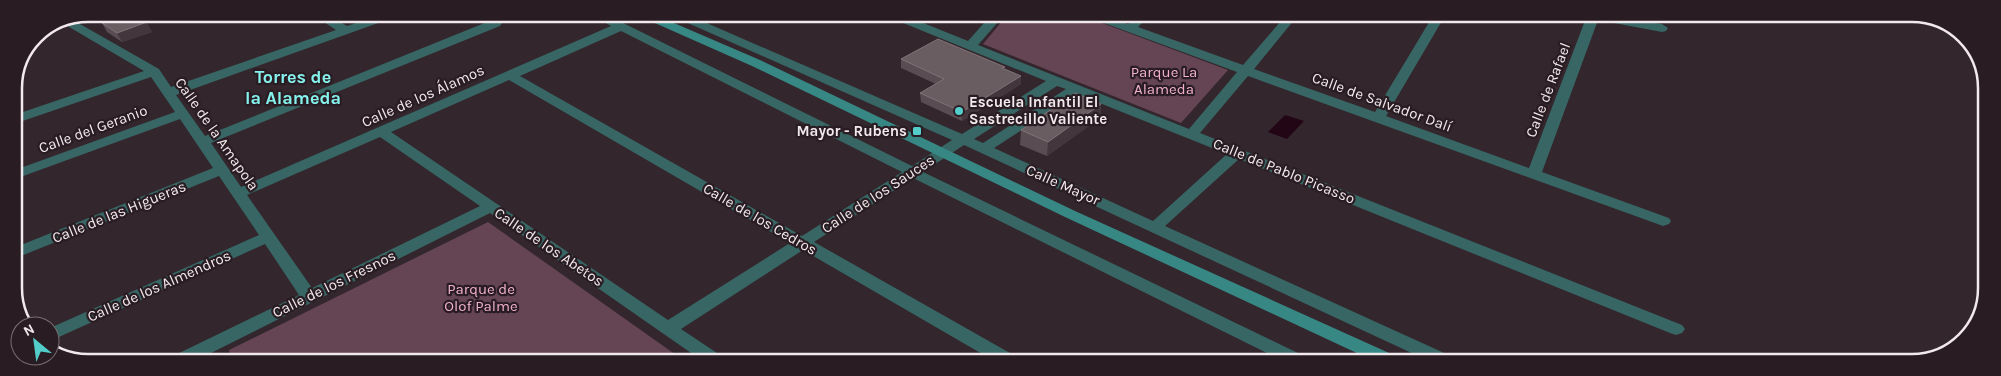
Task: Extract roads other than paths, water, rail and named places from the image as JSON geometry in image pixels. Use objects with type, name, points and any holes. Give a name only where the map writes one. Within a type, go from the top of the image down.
[{"type":"street","points":[[331,22],[346,31]]},
{"type":"street","points":[[168,93],[371,22]]},
{"type":"street","points":[[202,142],[495,22]]},
{"type":"street","points":[[611,22],[1279,354]]},
{"type":"street","name":"Calle Mayor","points":[[661,22],[756,63],[942,153],[1375,354]]},
{"type":"street","name":"Calle Mayor","points":[[696,22],[1155,226],[1430,354]]},
{"type":"street","name":"Calle de Pablo Picasso","points":[[910,22],[1676,329]]},
{"type":"street","points":[[970,46],[992,22]]},
{"type":"street","name":"Calle de Salvador Dalí","points":[[1112,22],[1664,221]]},
{"type":"street","points":[[1129,28],[1136,22]]},
{"type":"street","points":[[1192,134],[1286,22]]},
{"type":"street","points":[[1378,118],[1435,22]]},
{"type":"street","name":"Calle de Rafael","points":[[1534,175],[1587,22]]},
{"type":"street","points":[[1628,22],[1662,28]]},
{"type":"street","name":"Calle de la Amapola","points":[[73,25],[154,72],[309,296]]},
{"type":"street","name":"Calle de los Álamos","points":[[238,194],[620,27]]},
{"type":"street","points":[[22,117],[154,72]]},
{"type":"street","name":"Calle de los Cedros","points":[[509,75],[997,354]]},
{"type":"street","name":"Calle de los Sauces","points":[[668,328],[1054,80]]},
{"type":"street","points":[[984,150],[1076,89]]},
{"type":"street","name":"Calle del Geranio","points":[[22,172],[182,114]]},
{"type":"street","name":"Calle de los Abetos","points":[[382,132],[705,354]]},
{"type":"street","points":[[1155,226],[1237,153]]},
{"type":"street","name":"Calle de las Higueras","points":[[22,251],[222,170]]},
{"type":"street","name":"Calle de los Fresnos","points":[[208,354],[309,296],[491,207]]},
{"type":"street","name":"Calle de los Almendros","points":[[60,331],[268,237]]},
{"type":"place","name":"Escuela Infantil El Sastrecillo Valiente","points":[[959,111]]},
{"type":"place","name":"Mayor - Rubens","points":[[917,131]]},
{"type":"district","name":"Torres de la Alameda","points":[[293,87]]},
{"type":"park label","name":"Parque La Alameda","points":[[1164,80]]},
{"type":"park label","name":"Parque de Olof Palme","points":[[481,298]]}]
